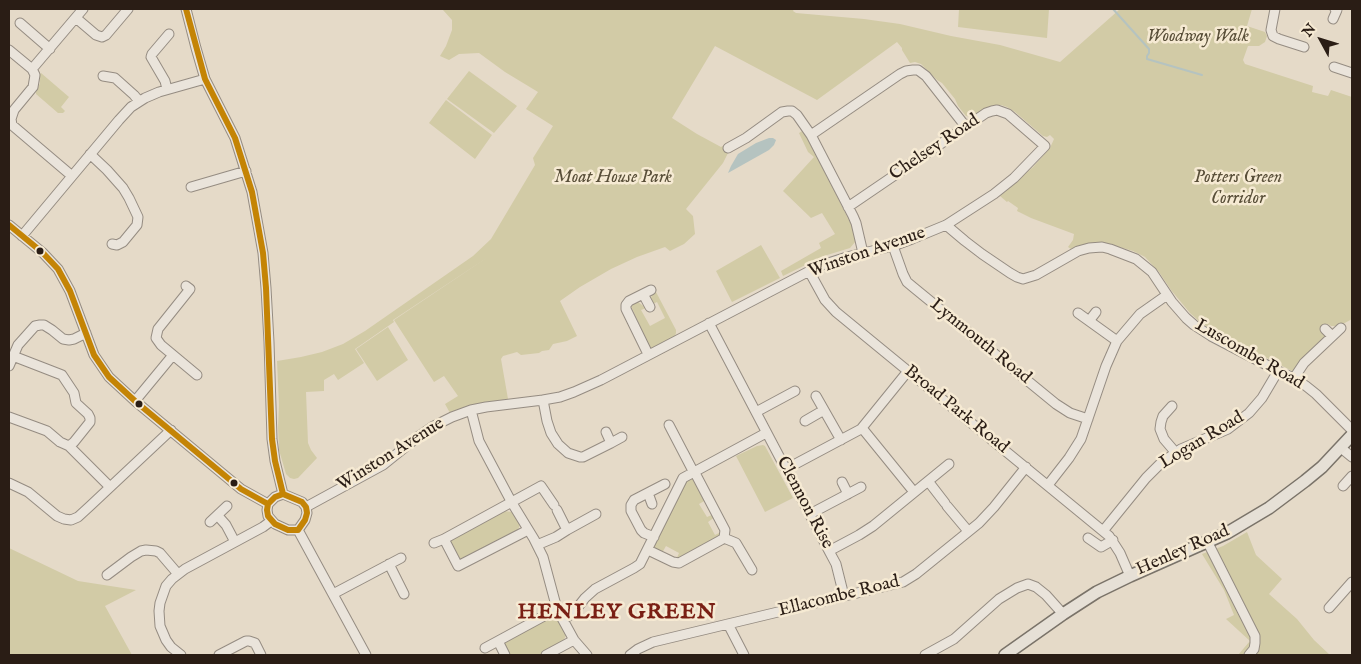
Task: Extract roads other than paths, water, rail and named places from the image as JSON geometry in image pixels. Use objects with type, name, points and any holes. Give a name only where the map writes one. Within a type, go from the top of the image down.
[{"type":"main road","name":"Henley Road","points":[[1005,655],[1097,592],[1246,523],[1305,481],[1341,448],[1352,435]]},
{"type":"street","points":[[32,69],[83,9]]},
{"type":"street","points":[[76,18],[96,35],[102,37],[106,35],[128,9]]},
{"type":"street","points":[[186,9],[205,79],[235,138],[252,192],[263,253],[269,342],[272,439],[283,494]]},
{"type":"street","points":[[1275,9],[1271,30],[1273,36],[1304,48]]},
{"type":"street","points":[[1334,18],[1337,10],[1335,9]]},
{"type":"street","points":[[20,22],[50,48]]},
{"type":"street","points":[[167,89],[152,54],[169,34]]},
{"type":"street","points":[[9,50],[32,69],[35,75],[33,87],[14,110],[10,123],[72,176]]},
{"type":"street","points":[[1334,67],[1352,74]]},
{"type":"street","points":[[810,134],[900,74],[912,70],[918,70],[926,76],[966,127]]},
{"type":"street","points":[[103,76],[115,78],[139,101]]},
{"type":"street","points":[[22,236],[124,114],[139,101],[151,94],[205,79]]},
{"type":"street","name":"Chelsey Road","points":[[848,207],[986,113],[997,110],[1008,114],[1045,146]]},
{"type":"street","points":[[728,148],[746,138],[782,112],[792,111],[810,134],[848,207],[856,223],[863,253]]},
{"type":"street","name":"Winston Avenue","points":[[306,507],[383,465],[432,427],[452,417],[471,410],[543,400],[574,392],[601,380],[809,271],[832,261],[893,246],[946,225],[994,194],[1014,178],[1045,146]]},
{"type":"street","points":[[90,154],[123,188],[138,218],[137,225],[123,242],[118,245],[112,244]]},
{"type":"street","points":[[190,186],[246,171]]},
{"type":"street","points":[[9,225],[43,253],[58,269],[70,291],[94,355],[118,386],[241,489],[268,504]]},
{"type":"street","name":"Luscombe Road","points":[[946,225],[964,242],[1023,279],[1036,276],[1082,249],[1102,248],[1128,256],[1142,263],[1152,272],[1167,295],[1186,318],[1202,330],[1294,378],[1316,394],[1352,430]]},
{"type":"street","name":"Lynmouth Road","points":[[893,246],[903,274],[912,287],[1056,404],[1070,412],[1088,418]]},
{"type":"street","name":"Broad Park Road","points":[[809,271],[829,306],[1113,540],[1130,576]]},
{"type":"street","points":[[186,286],[190,289],[158,329],[156,338],[159,343],[197,375]]},
{"type":"street","points":[[648,354],[626,309],[626,305],[629,301],[647,292],[650,307]]},
{"type":"street","points":[[1048,485],[1078,445],[1106,366],[1117,341],[1140,314],[1167,295]]},
{"type":"street","points":[[1089,321],[1096,312]]},
{"type":"street","points":[[1078,313],[1117,341]]},
{"type":"street","name":"Clennon Rise","points":[[709,323],[836,564],[844,596]]},
{"type":"street","points":[[9,366],[12,351],[35,326],[44,326],[69,340],[86,333]]},
{"type":"street","points":[[1294,378],[1304,363],[1341,328]]},
{"type":"street","points":[[1325,329],[1332,336]]},
{"type":"street","points":[[12,351],[62,375],[74,393],[76,403],[88,414],[90,422],[69,446]]},
{"type":"street","points":[[135,400],[173,355]]},
{"type":"street","points":[[786,469],[862,428],[908,371]]},
{"type":"street","name":"Logan Road","points":[[1103,531],[1160,464],[1176,453],[1239,421],[1257,405],[1278,371]]},
{"type":"street","points":[[756,412],[795,391]]},
{"type":"street","points":[[816,396],[841,440]]},
{"type":"street","points":[[543,400],[550,433],[568,453],[583,457],[622,437]]},
{"type":"street","points":[[1172,406],[1163,416],[1160,429],[1164,439],[1176,453]]},
{"type":"street","points":[[471,410],[480,441],[538,546],[546,565],[557,609],[574,640],[587,655]]},
{"type":"street","points":[[805,420],[824,410]]},
{"type":"street","points":[[9,417],[47,431],[60,442],[69,446],[110,487]]},
{"type":"street","points":[[669,425],[725,530],[724,538]]},
{"type":"street","points":[[862,428],[914,492]]},
{"type":"street","points":[[9,483],[28,492],[57,516],[71,520],[78,517],[171,430]]},
{"type":"street","points":[[606,432],[611,443]]},
{"type":"street","points":[[563,620],[574,612],[594,589],[640,564],[683,478],[766,433]]},
{"type":"street","points":[[1341,448],[1352,457]]},
{"type":"street","points":[[829,551],[866,531],[949,464]]},
{"type":"street","name":"Ellacombe Road","points":[[630,655],[653,642],[898,583],[910,578],[968,531],[977,520],[994,507],[1026,467]]},
{"type":"street","points":[[1343,486],[1352,476]]},
{"type":"street","points":[[928,481],[968,531]]},
{"type":"street","points":[[842,482],[848,494]]},
{"type":"street","points":[[654,537],[641,530],[630,508],[634,500],[665,484]]},
{"type":"street","points":[[434,543],[541,486],[556,507],[567,530]]},
{"type":"street","points":[[810,514],[861,487]]},
{"type":"street","points":[[648,493],[652,504]]},
{"type":"street","points":[[283,494],[302,502],[306,507],[305,520],[298,530],[288,530],[271,521],[268,516],[268,504],[275,497],[283,494]]},
{"type":"street","points":[[210,522],[227,506]]},
{"type":"street","points":[[538,546],[596,514]]},
{"type":"street","points":[[218,516],[226,525],[235,542]]},
{"type":"street","points":[[181,655],[171,647],[160,626],[159,612],[166,586],[178,574],[271,521]]},
{"type":"street","points":[[298,530],[366,655]]},
{"type":"street","points":[[449,572],[528,530]]},
{"type":"street","points":[[648,550],[677,563],[724,538]]},
{"type":"street","points":[[724,538],[736,542],[752,570]]},
{"type":"street","points":[[1088,538],[1101,547],[1113,540]]},
{"type":"street","points":[[444,539],[458,566]]},
{"type":"street","points":[[1207,542],[1255,636],[1255,646],[1248,655]]},
{"type":"street","points":[[107,576],[131,557],[146,550],[160,553],[178,574]]},
{"type":"street","points":[[333,594],[401,558]]},
{"type":"street","points":[[389,564],[404,594]]},
{"type":"street","points":[[1329,608],[1352,582]]},
{"type":"street","points":[[925,655],[954,639],[999,598],[1028,584],[1036,587],[1046,595],[1063,614]]},
{"type":"street","points":[[485,648],[557,609]]},
{"type":"street","points":[[728,624],[744,655]]},
{"type":"street","points":[[218,655],[249,640],[255,643],[261,655]]},
{"type":"street","points":[[546,655],[574,640]]},
{"type":"street","points":[[498,641],[504,655]]},
{"type":"waterway","points":[[1113,9],[1149,49],[1147,59],[1202,75]]},
{"type":"district","name":"HENLEY GREEN","points":[[617,613]]},
{"type":"park label","name":"Woodway Walk","points":[[1198,37]]},
{"type":"park label","name":"Moat House Park","points":[[613,178]]},
{"type":"park label","name":"Potters Green Corridor","points":[[1238,188]]}]
